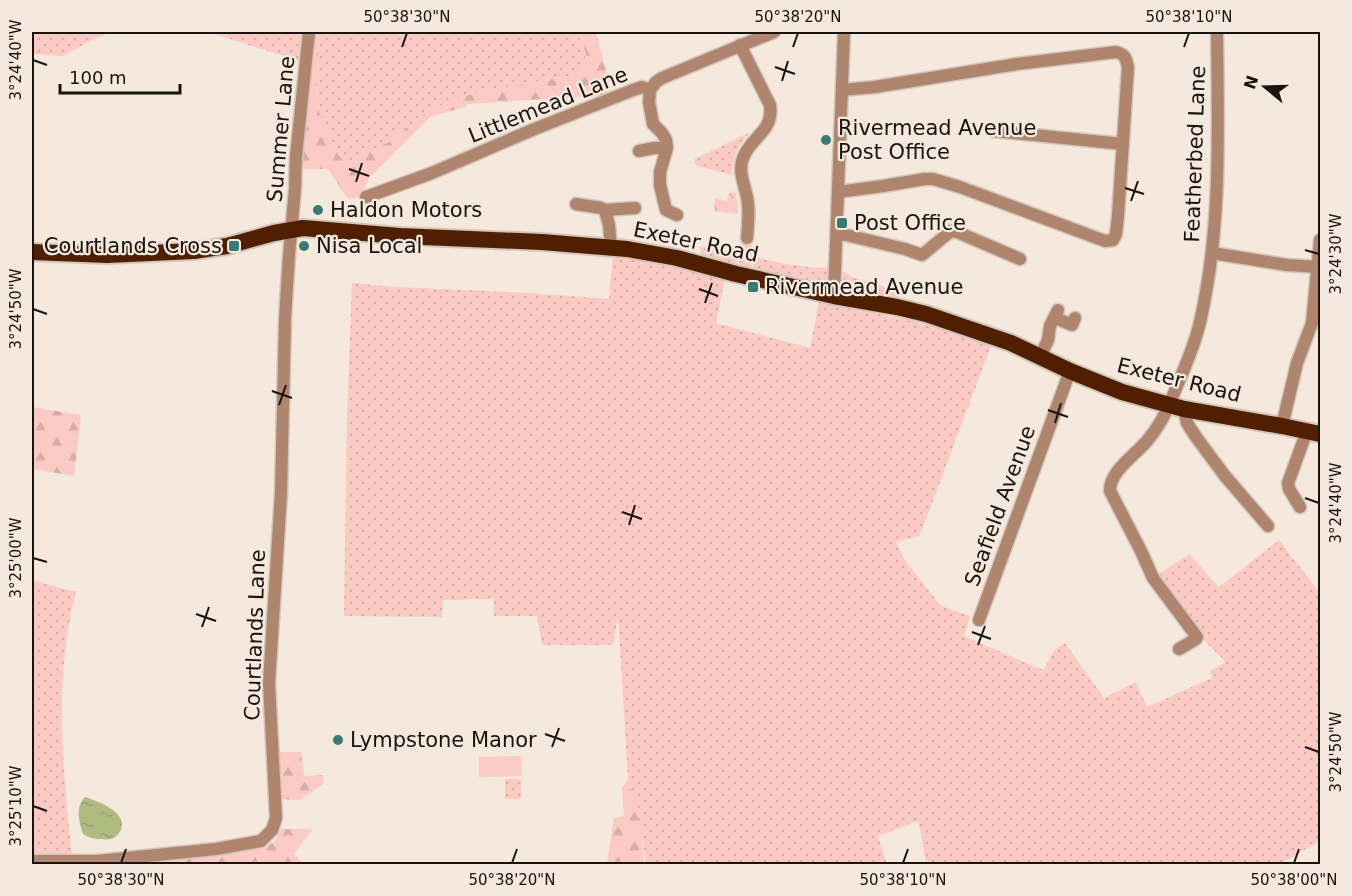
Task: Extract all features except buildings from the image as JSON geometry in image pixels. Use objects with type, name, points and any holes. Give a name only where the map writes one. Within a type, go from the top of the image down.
[{"type":"highway","name":"Exeter Road","points":[[32,252],[107,255],[194,251],[227,246],[274,233],[303,228],[400,236],[611,247],[677,258],[736,274],[926,314],[1011,343],[1122,392],[1177,407],[1314,433]]},
{"type":"street","name":"Summer Lane","points":[[291,230],[309,32]]},
{"type":"street","points":[[834,296],[844,32]]},
{"type":"street","name":"Featherbed Lane","points":[[1179,649],[1197,637],[1153,578],[1110,487],[1115,474],[1147,441],[1165,415],[1177,407],[1200,323],[1212,253],[1217,200],[1217,32]]},
{"type":"street","name":"Littlemead Lane","points":[[366,197],[432,173],[633,90],[642,87],[651,90],[662,78],[767,33]]},
{"type":"street","points":[[740,45],[770,105],[771,114],[770,122],[743,156],[741,166],[748,203],[747,238]]},
{"type":"street","points":[[838,192],[933,179],[1105,241],[1113,240],[1116,234],[1128,67],[1126,58],[1122,53],[1116,51],[842,90]]},
{"type":"street","points":[[651,90],[649,102],[652,121],[666,140],[667,148],[660,172],[660,185],[666,210],[676,215]]},
{"type":"street","points":[[1001,128],[1123,144]]},
{"type":"street","points":[[639,151],[667,148]]},
{"type":"street","points":[[576,204],[605,210],[635,208]]},
{"type":"street","points":[[605,210],[611,247]]},
{"type":"street","name":"Courtlands Lane","points":[[32,861],[99,863],[216,849],[261,841],[272,830],[276,818],[269,683],[281,494],[285,319],[291,230]]},
{"type":"street","points":[[837,234],[922,255],[951,231],[957,232],[1016,258],[1007,269]]},
{"type":"street","points":[[1282,426],[1297,363],[1312,323],[1320,240]]},
{"type":"street","points":[[1212,253],[1287,265],[1318,267]]},
{"type":"street","points":[[1040,357],[1056,314],[1072,325],[1075,318]]},
{"type":"street","name":"Seafield Avenue","points":[[979,620],[1070,371]]},
{"type":"street","points":[[1177,407],[1225,476],[1268,526]]},
{"type":"street","points":[[1300,507],[1288,483],[1314,433]]},
{"type":"green space","points":[[32,32],[111,32],[63,56],[32,54]]},
{"type":"green space","points":[[208,32],[304,32],[300,61]]},
{"type":"green space","points":[[312,32],[319,32],[317,82],[319,112],[339,156],[347,161],[389,142],[430,109],[475,93],[574,75],[583,70],[586,53],[577,32],[595,32],[597,36],[606,70],[607,95],[467,104],[466,107],[430,117],[368,179],[362,196],[348,199],[328,169],[299,169]]},
{"type":"green space","points":[[319,32],[577,32],[586,53],[583,70],[574,75],[475,93],[430,109],[389,142],[347,161],[339,156],[319,112],[317,82]]},
{"type":"green space","points":[[750,132],[736,152],[732,175],[694,163],[695,159]]},
{"type":"green space","points":[[730,191],[736,193],[738,214],[714,211],[715,198],[727,201]]},
{"type":"green space","points":[[739,243],[752,245],[751,269],[738,265]]},
{"type":"green space","points":[[700,246],[737,253],[736,265],[701,256]]},
{"type":"green space","points":[[613,256],[671,265],[725,279],[716,323],[810,348],[819,302],[928,325],[991,346],[922,530],[919,536],[896,542],[904,559],[941,606],[970,616],[964,636],[1043,670],[1053,653],[1065,643],[1104,698],[1136,682],[1147,707],[1212,678],[1210,671],[1226,662],[1199,635],[1155,577],[1189,554],[1219,587],[1279,540],[1320,593],[1320,841],[1282,864],[926,864],[918,821],[878,836],[887,864],[646,864],[642,832],[628,779],[618,616],[613,645],[542,645],[537,616],[494,616],[494,599],[443,600],[442,617],[344,616],[347,413],[352,283],[609,299]]},
{"type":"green space","points":[[754,257],[817,268],[826,268],[831,259],[829,280],[823,284],[816,284],[753,269]]},
{"type":"green space","points":[[843,271],[851,277],[900,291],[903,289],[900,297],[890,295],[889,298],[849,291],[843,285]]},
{"type":"green space","points":[[32,407],[81,415],[74,476],[32,469]]},
{"type":"green space","points":[[32,580],[76,592],[64,658],[62,691],[63,757],[72,857],[32,855]]},
{"type":"green space","points":[[275,752],[301,752],[304,776],[323,775],[323,784],[300,800],[279,799]]},
{"type":"green space","points":[[521,756],[522,776],[479,777],[479,757]]},
{"type":"green space","points":[[505,779],[521,779],[521,799],[505,799]]},
{"type":"green space","points":[[628,779],[642,832],[644,864],[607,864],[614,818],[624,816],[622,788]]},
{"type":"green space","points":[[281,829],[313,829],[294,853],[303,864],[117,864],[264,848],[275,841]]},
{"type":"water","points":[[85,797],[116,812],[121,819],[120,833],[111,839],[91,838],[83,834],[79,810]]},
{"type":"place","name":"Rivermead Avenue Post Office","points":[[826,140]]},
{"type":"place","name":"Haldon Motors","points":[[318,210]]},
{"type":"place","name":"Post Office","points":[[842,223]]},
{"type":"place","name":"Courtlands Cross","points":[[234,246]]},
{"type":"place","name":"Nisa Local","points":[[304,246]]},
{"type":"place","name":"Rivermead Avenue","points":[[753,287]]},
{"type":"place","name":"Lympstone Manor","points":[[338,740]]}]
